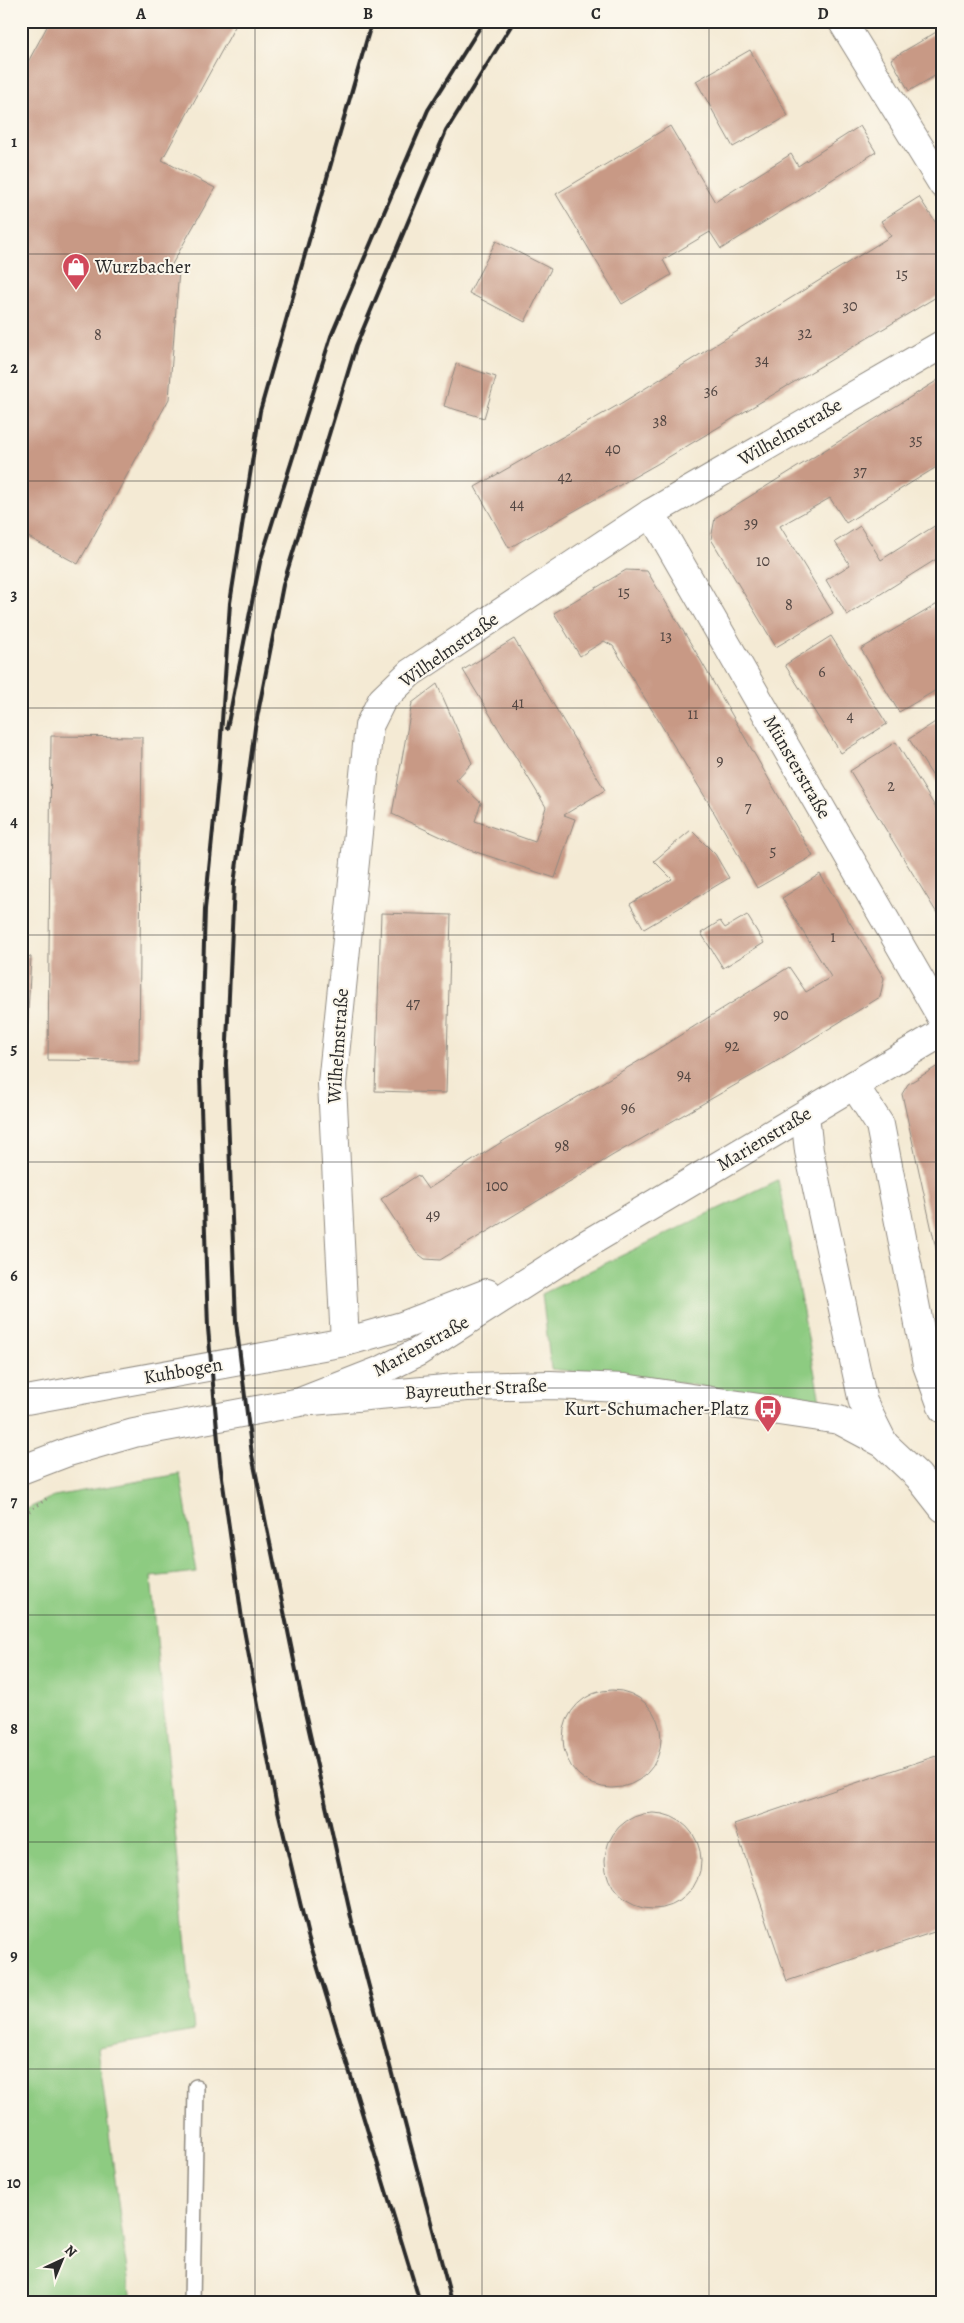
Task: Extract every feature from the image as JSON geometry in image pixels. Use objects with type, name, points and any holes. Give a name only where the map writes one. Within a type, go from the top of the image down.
[{"type":"street","points":[[842,21],[943,185]]},
{"type":"street","name":"Wilhelmstraße","points":[[345,1342],[332,1084],[369,726],[382,700],[410,673],[651,513],[943,344]]},
{"type":"street","name":"Münsterstraße","points":[[651,513],[943,1020]]},
{"type":"street","name":"Marienstraße","points":[[300,1402],[342,1387],[418,1352],[585,1245],[943,1032]]},
{"type":"street","points":[[854,1085],[880,1125],[927,1364],[942,1409]]},
{"type":"street","points":[[805,1115],[809,1151],[863,1402],[884,1444],[918,1476],[943,1508]]},
{"type":"street","name":"Marienstraße","points":[[345,1342],[402,1326],[475,1299],[585,1245]]},
{"type":"street","name":"Kuhbogen","points":[[21,1401],[345,1342]]},
{"type":"street","name":"Bayreuther Straße","points":[[300,1402],[467,1387],[550,1385],[624,1388],[839,1420],[884,1444]]},
{"type":"street","points":[[22,1469],[68,1452],[134,1433],[300,1402]]},
{"type":"lane","points":[[192,2302],[196,2088]]},
{"type":"green space","points":[[778,1180],[821,1406],[680,1383],[551,1369],[542,1294]]},
{"type":"green space","points":[[180,1474],[197,1572],[151,1577],[194,2031],[98,2048],[131,2302],[21,2302],[21,1512],[54,1496]]},
{"type":"building","points":[[50,21],[238,21],[162,160],[215,188],[171,266],[179,270],[169,399],[78,564],[21,533],[21,204],[30,188],[21,184],[21,75]]},
{"type":"building","points":[[865,21],[879,21],[869,28]]},
{"type":"building","points":[[943,28],[943,71],[909,91],[891,59]]},
{"type":"building","points":[[750,50],[788,116],[733,147],[696,81]]},
{"type":"building","points":[[670,126],[715,202],[791,154],[798,166],[860,126],[876,152],[721,249],[710,232],[663,260],[671,275],[622,304],[556,194]]},
{"type":"building","points":[[919,197],[943,234],[943,293],[657,464],[509,548],[475,487],[620,404],[891,236],[881,221]]},
{"type":"building","points":[[496,241],[551,269],[525,322],[469,293]]},
{"type":"building","points":[[456,364],[496,377],[484,418],[444,406]]},
{"type":"building","points":[[943,377],[943,463],[846,523],[830,498],[780,526],[833,613],[776,647],[711,539],[715,518]]},
{"type":"building","points":[[936,525],[943,536],[943,555],[847,615],[826,580],[850,565],[835,542],[860,526],[881,560]]},
{"type":"building","points":[[626,570],[647,571],[813,856],[757,888],[707,800],[613,646],[604,641],[580,656],[554,613]]},
{"type":"building","points":[[941,602],[943,606],[943,686],[899,712],[861,649]]},
{"type":"building","points":[[831,636],[887,724],[841,753],[785,665]]},
{"type":"building","points":[[514,639],[605,790],[564,815],[575,819],[555,878],[467,849],[392,814],[412,703],[437,684],[472,763],[456,780],[481,803],[475,821],[535,842],[546,807],[463,670]]},
{"type":"building","points":[[943,717],[943,792],[909,739]]},
{"type":"building","points":[[51,736],[142,737],[139,1061],[48,1060]]},
{"type":"building","points":[[896,742],[943,820],[943,923],[850,771]]},
{"type":"building","points":[[691,830],[715,854],[729,878],[644,929],[630,904],[672,879],[654,861]]},
{"type":"building","points":[[820,874],[884,978],[880,997],[772,1064],[615,1154],[440,1260],[425,1259],[416,1252],[381,1199],[418,1175],[428,1189],[508,1138],[639,1061],[789,967],[806,992],[831,977],[782,898]]},
{"type":"building","points":[[381,913],[451,915],[446,1093],[375,1091]]},
{"type":"building","points":[[747,915],[764,943],[723,968],[701,933],[720,921],[725,928]]},
{"type":"building","points":[[21,954],[31,957],[24,1084],[21,1084]]},
{"type":"building","points":[[943,1063],[942,1276],[902,1094],[908,1084]]},
{"type":"building","points":[[612,1690],[631,1694],[647,1704],[657,1720],[661,1739],[657,1758],[647,1774],[631,1784],[612,1788],[593,1784],[577,1774],[567,1758],[563,1739],[567,1720],[577,1704],[593,1694]]},
{"type":"building","points":[[936,1756],[943,1775],[943,1929],[787,1981],[734,1824]]},
{"type":"building","points":[[653,1813],[672,1816],[687,1827],[698,1842],[701,1861],[698,1880],[687,1895],[672,1906],[653,1909],[634,1906],[619,1895],[608,1880],[605,1861],[608,1842],[619,1827],[634,1816]]},
{"type":"railway","points":[[372,21],[260,411],[230,603],[218,780],[205,909],[200,1075],[208,1328],[220,1463],[242,1619],[276,1802],[308,1936],[420,2302]]},
{"type":"railway","points":[[227,728],[260,562],[331,336],[428,110],[484,21]]},
{"type":"railway","points":[[452,2302],[353,1926],[300,1690],[252,1455],[236,1322],[226,1063],[234,884],[255,728],[283,585],[356,346],[446,131],[514,21]]},
{"type":"place","name":"Wurzbacher","points":[[76,291]]},
{"type":"place","name":"Kurt-Schumacher-Platz","points":[[768,1433]]}]
